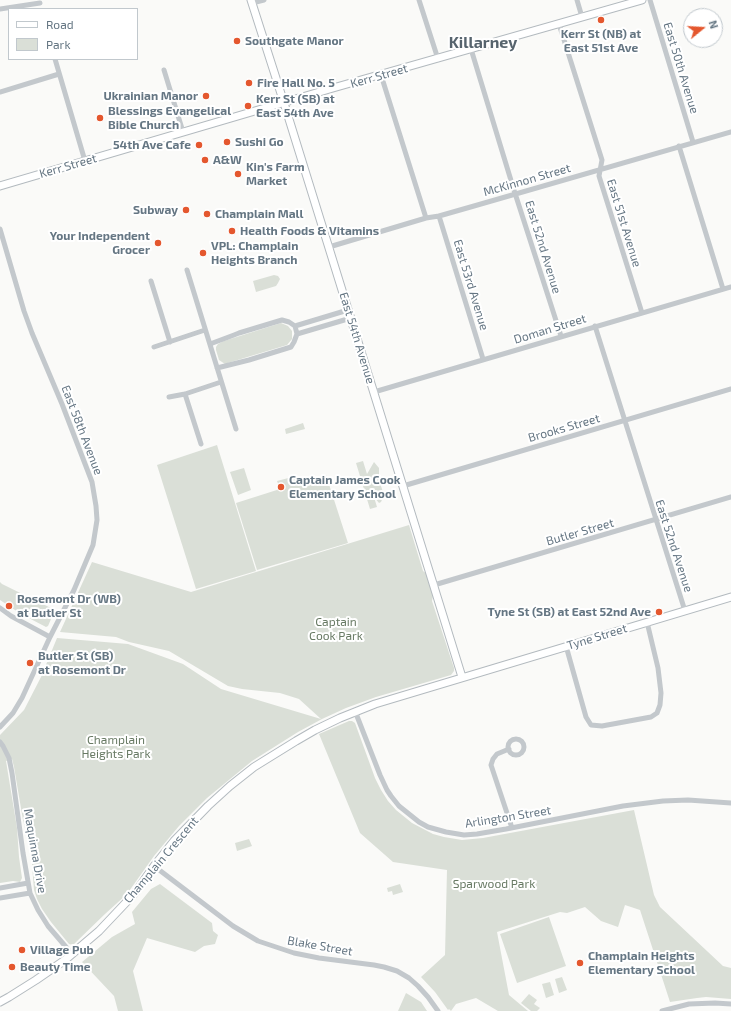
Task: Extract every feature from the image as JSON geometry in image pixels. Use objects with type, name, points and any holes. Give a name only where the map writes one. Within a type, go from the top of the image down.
[{"type":"street","points":[[252,2],[264,0]]},
{"type":"street","points":[[419,0],[438,59]]},
{"type":"street","points":[[576,0],[582,17]]},
{"type":"street","name":"Kerr Street","points":[[0,186],[642,0]]},
{"type":"street","name":"East 50th Avenue","points":[[650,0],[693,142]]},
{"type":"street","points":[[0,9],[40,1]]},
{"type":"street","name":"East 54th Avenue","points":[[252,2],[462,677]]},
{"type":"street","name":"East 51st Avenue","points":[[559,24],[602,160],[599,176],[642,313]]},
{"type":"street","name":"East 52nd Avenue","points":[[471,49],[561,336]]},
{"type":"street","points":[[55,60],[84,161]]},
{"type":"street","points":[[164,70],[183,132]]},
{"type":"street","points":[[0,92],[59,74]]},
{"type":"street","points":[[381,75],[426,218]]},
{"type":"street","name":"McKinnon Street","points":[[329,247],[426,218],[440,216],[731,132]]},
{"type":"street","points":[[679,146],[723,289]]},
{"type":"street","name":"East 53rd Avenue","points":[[440,216],[483,359]]},
{"type":"street","name":"East 58th Avenue","points":[[0,229],[24,311],[92,482],[96,506],[93,545],[74,590],[50,637]]},
{"type":"street","points":[[186,270],[236,429]]},
{"type":"street","points":[[150,281],[170,342]]},
{"type":"street","name":"Doman Street","points":[[374,392],[731,287]]},
{"type":"street","points":[[295,326],[348,310]]},
{"type":"street","points":[[297,334],[351,318]]},
{"type":"street","points":[[210,344],[239,333],[282,320],[295,326],[297,334],[291,347],[217,368]]},
{"type":"street","name":"East 52nd Avenue","points":[[595,326],[685,611]]},
{"type":"street","points":[[154,347],[205,330]]},
{"type":"street","points":[[169,397],[185,394],[221,382]]},
{"type":"street","name":"Brooks Street","points":[[403,486],[731,389]]},
{"type":"street","points":[[185,394],[201,444]]},
{"type":"street","name":"Butler Street","points":[[434,585],[731,497]]},
{"type":"street","name":"Tyne Street","points":[[462,677],[731,597]]},
{"type":"street","points":[[0,608],[11,616],[50,637],[22,698],[13,713],[0,727]]},
{"type":"street","points":[[566,646],[586,717],[591,725],[602,726],[651,716],[657,713],[660,705],[660,682],[647,622]]},
{"type":"street","name":"Champlain Crescent","points":[[0,1002],[9,998],[72,954],[99,931],[135,893],[174,841],[208,806],[254,767],[315,730],[355,711],[462,677]]},
{"type":"street","name":"Arlington Street","points":[[355,711],[372,757],[387,790],[399,806],[410,816],[428,827],[446,832],[455,834],[476,834],[623,806],[663,801],[688,800],[731,803]]},
{"type":"street","name":"Maquinna Drive","points":[[0,742],[8,758],[12,773],[30,893],[48,926],[72,954]]},
{"type":"street","points":[[509,749],[497,754],[491,765],[512,828]]},
{"type":"street","name":"Blake Street","points":[[154,866],[233,926],[258,941],[294,953],[384,967],[397,971],[409,978],[418,986],[438,1011]]},
{"type":"street","points":[[0,888],[28,883]]},
{"type":"street","points":[[0,898],[30,893]]},
{"type":"street","points":[[662,1011],[688,1004],[731,1004]]},
{"type":"green space","points":[[274,275],[278,276],[280,279],[276,286],[256,292],[253,281]]},
{"type":"green space","points":[[281,323],[288,326],[292,331],[292,339],[287,345],[225,364],[219,360],[216,350],[218,344]]},
{"type":"green space","points":[[303,423],[305,429],[286,434],[285,429]]},
{"type":"green space","points":[[217,445],[256,571],[196,589],[157,465]]},
{"type":"green space","points":[[363,461],[367,474],[374,462],[379,468],[379,480],[384,495],[379,503],[374,497],[377,507],[370,509],[356,463]]},
{"type":"green space","points":[[244,468],[251,490],[238,495],[230,472]]},
{"type":"green space","points":[[326,475],[348,543],[257,570],[236,503],[280,489],[277,481],[296,476],[299,483]]},
{"type":"green space","points":[[409,525],[423,571],[427,574],[433,596],[432,601],[454,668],[451,675],[376,697],[346,708],[298,732],[252,761],[207,798],[179,826],[154,856],[127,894],[73,945],[69,944],[51,922],[37,899],[34,890],[31,852],[23,820],[14,767],[12,759],[6,761],[17,828],[22,878],[20,882],[13,881],[0,883],[0,735],[24,710],[41,677],[57,638],[128,644],[183,664],[221,689],[321,719],[299,699],[280,693],[228,686],[169,651],[129,642],[116,637],[60,632],[92,562],[191,592]]},
{"type":"green space","points":[[0,582],[55,610],[48,626],[46,627],[21,614],[0,600]]},
{"type":"green space","name":"Sparwood Park","points":[[349,721],[355,723],[375,778],[388,801],[396,810],[412,823],[433,834],[462,840],[483,838],[634,810],[654,895],[660,907],[723,966],[731,968],[731,999],[706,997],[670,1002],[640,910],[625,905],[618,927],[601,921],[585,907],[567,913],[560,912],[497,932],[509,995],[528,1011],[498,1011],[476,998],[456,1004],[451,1011],[449,1009],[448,1010],[435,992],[421,977],[445,955],[447,870],[393,862],[360,833],[319,734]]},
{"type":"green space","points":[[249,839],[252,846],[237,851],[235,843]]},
{"type":"green space","points":[[160,884],[212,923],[213,931],[218,935],[215,944],[204,946],[195,952],[147,938],[133,971],[143,1011],[118,1011],[114,996],[82,962],[112,937],[135,924],[132,912],[151,889]]},
{"type":"green space","points":[[400,884],[403,892],[393,895],[392,891],[388,892],[387,888]]},
{"type":"green space","points":[[549,917],[566,966],[517,983],[500,934]]},
{"type":"green space","points":[[562,977],[567,990],[559,993],[555,979]]},
{"type":"green space","points":[[550,982],[554,995],[546,998],[542,984]]},
{"type":"green space","points":[[406,993],[421,1002],[427,1011],[398,1011]]},
{"type":"green space","points":[[529,994],[537,1000],[534,1004],[540,1008],[537,1011],[531,1011],[521,1003]]},
{"type":"place","name":"Kerr St (NB) at East 51st Ave","points":[[601,20]]},
{"type":"place","name":"Southgate Manor","points":[[237,41]]},
{"type":"place","name":"Fire Hall No. 5","points":[[249,83]]},
{"type":"place","name":"Ukrainian Manor","points":[[206,96]]},
{"type":"place","name":"Kerr St (SB) at East 54th Ave","points":[[248,106]]},
{"type":"place","name":"Blessings Evangelical Bible Church","points":[[100,118]]},
{"type":"place","name":"Sushi Go","points":[[227,142]]},
{"type":"place","name":"54th Ave Cafe","points":[[199,145]]},
{"type":"place","name":"A&W","points":[[205,160]]},
{"type":"place","name":"Kin's Farm Market","points":[[238,174]]},
{"type":"place","name":"Subway","points":[[186,210]]},
{"type":"place","name":"Champlain Mall","points":[[207,214]]},
{"type":"place","name":"Health Foods & Vitamins","points":[[232,231]]},
{"type":"place","name":"Your Independent Grocer","points":[[158,243]]},
{"type":"place","name":"VPL: Champlain Heights Branch","points":[[203,253]]},
{"type":"place","name":"Captain James Cook Elementary School","points":[[281,487]]},
{"type":"place","name":"Rosemont Dr (WB) at Butler St","points":[[9,606]]},
{"type":"place","name":"Tyne St (SB) at East 52nd Ave","points":[[659,612]]},
{"type":"place","name":"Butler St (SB) at Rosemont Dr","points":[[30,663]]},
{"type":"place","name":"Village Pub","points":[[22,950]]},
{"type":"place","name":"Champlain Heights Elementary School","points":[[580,963]]},
{"type":"place","name":"Beauty Time","points":[[12,967]]},
{"type":"district","name":"Killarney","points":[[483,43]]},
{"type":"park label","name":"Captain Cook Park","points":[[336,629]]},
{"type":"park label","name":"Champlain Heights Park","points":[[116,747]]}]
